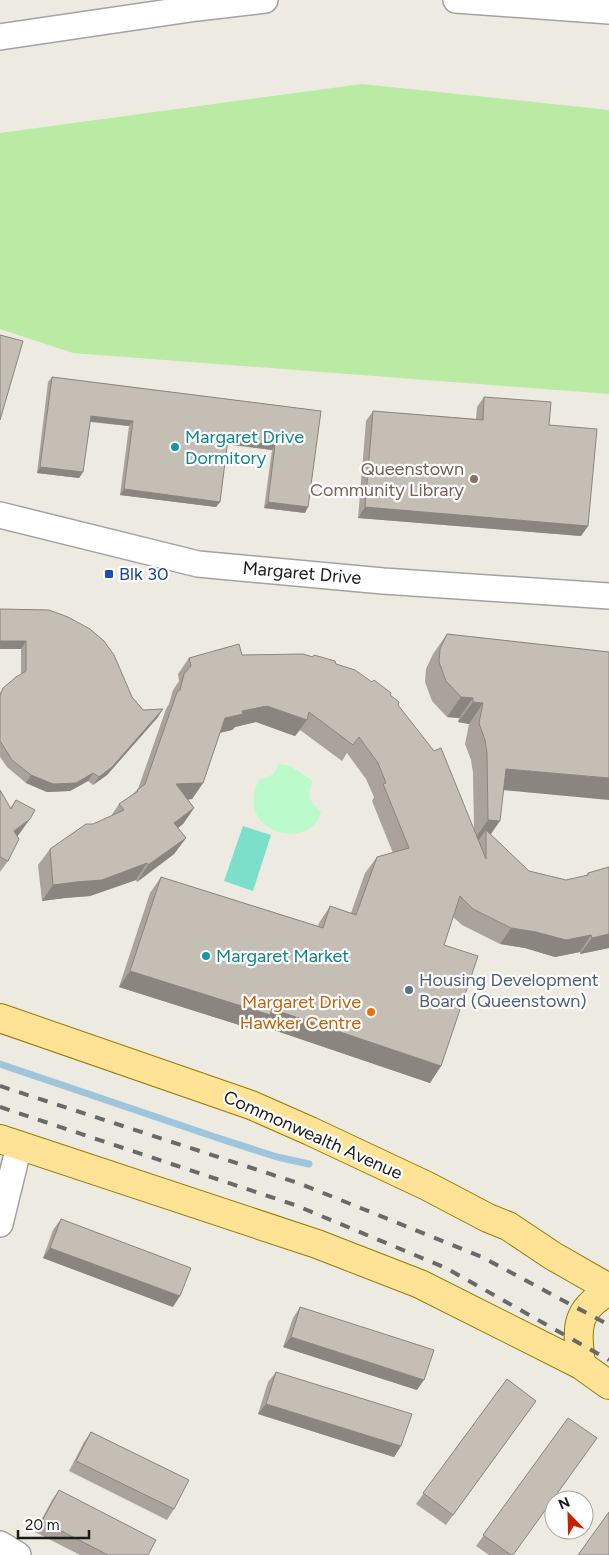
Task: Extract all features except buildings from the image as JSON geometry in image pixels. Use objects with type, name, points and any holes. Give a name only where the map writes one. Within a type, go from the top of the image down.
[{"type":"main road","name":"Commonwealth Avenue","points":[[0,1018],[252,1105],[428,1186],[488,1218],[508,1226],[553,1256],[609,1289]]},
{"type":"main road","points":[[10,1143],[245,1219],[411,1280],[581,1365],[609,1385]]},
{"type":"main road","points":[[581,1365],[578,1340],[580,1319],[595,1299],[609,1289]]},
{"type":"street","points":[[0,37],[265,0]]},
{"type":"street","points":[[456,0],[609,11]]},
{"type":"street","name":"Margaret Drive","points":[[0,515],[198,564],[393,581],[609,596]]},
{"type":"street","points":[[0,1224],[10,1143]]},
{"type":"street","points":[[0,1544],[18,1555]]},
{"type":"green space","points":[[362,84],[609,110],[609,394],[73,353],[0,329],[0,133]]},
{"type":"green space","points":[[279,764],[290,766],[313,781],[309,794],[310,798],[321,811],[315,824],[305,831],[291,834],[277,832],[265,825],[256,814],[254,799],[259,780],[274,774]]},
{"type":"shaded area","points":[[243,826],[271,835],[253,891],[224,881]]},
{"type":"waterway","points":[[0,1064],[218,1138],[277,1157],[309,1164]]},
{"type":"railway","points":[[0,1086],[301,1184],[482,1257],[609,1325]]},
{"type":"railway","points":[[0,1107],[295,1205],[446,1268],[609,1360]]},
{"type":"place","name":"Margaret Drive Dormitory","points":[[175,447]]},
{"type":"place","name":"Queenstown Community Library","points":[[474,479]]},
{"type":"place","name":"Blk 30","points":[[109,574]]},
{"type":"place","name":"Margaret Market","points":[[206,956]]},
{"type":"place","name":"Housing Development Board (Queenstown)","points":[[409,990]]},
{"type":"place","name":"Margaret Drive Hawker Centre","points":[[371,1012]]}]
